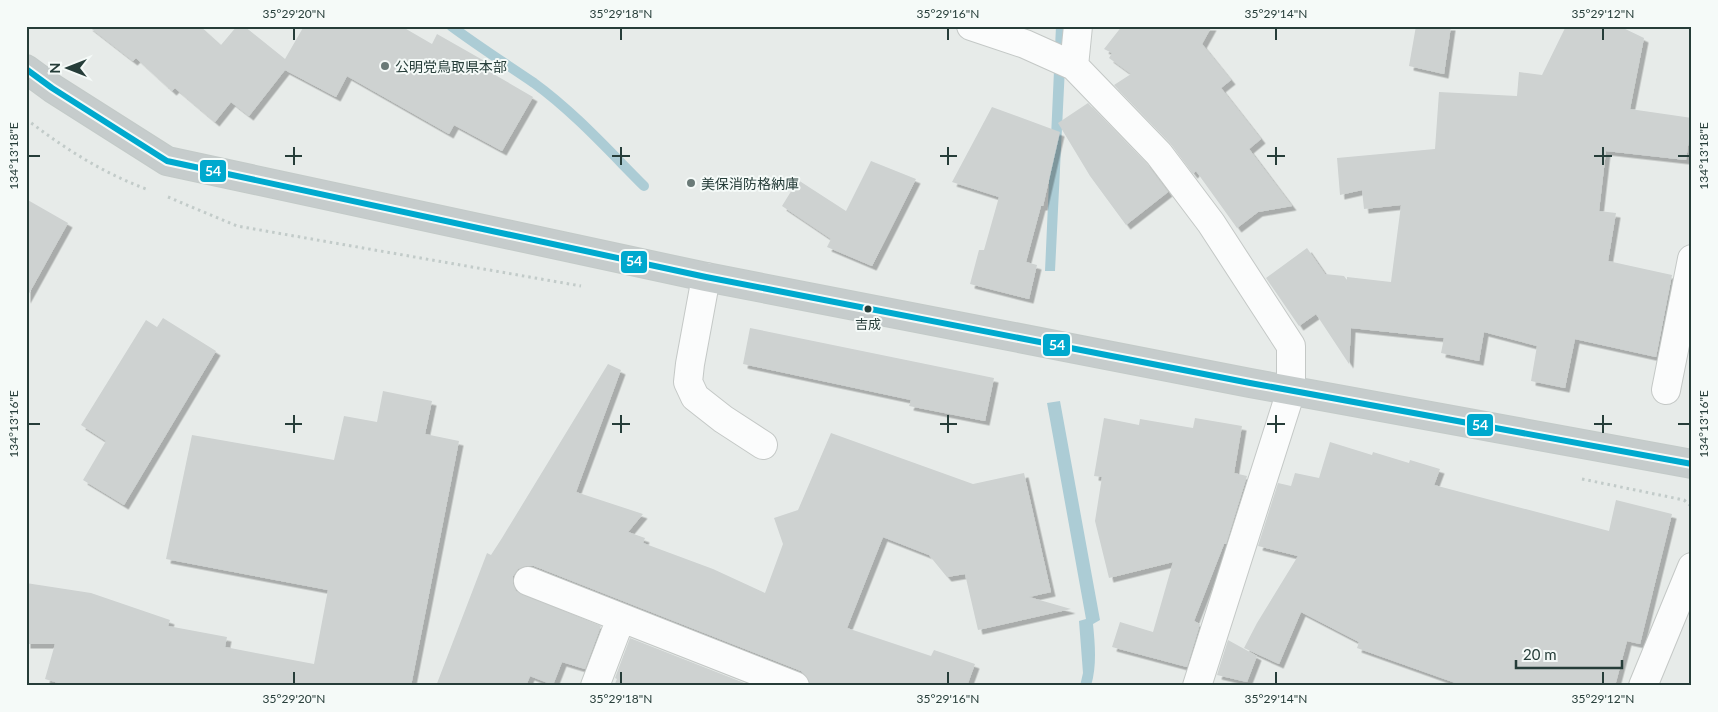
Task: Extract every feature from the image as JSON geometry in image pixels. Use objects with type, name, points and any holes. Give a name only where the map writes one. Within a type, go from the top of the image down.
[{"type":"highway","points":[[26,69],[52,88],[167,161],[706,277],[1291,391],[1692,464]]},
{"type":"street","points":[[971,26],[1026,44],[1074,66],[1159,154],[1210,223],[1291,346],[1291,391],[1197,686]]},
{"type":"street","points":[[1074,66],[1078,26]]},
{"type":"street","points":[[1666,390],[1692,259]]},
{"type":"street","points":[[706,277],[688,382],[696,397],[723,418],[763,444]]},
{"type":"street","points":[[1643,686],[1692,567]]},
{"type":"street","points":[[528,581],[795,686]]},
{"type":"street","points":[[594,686],[621,618]]},
{"type":"water","points":[[1056,26],[1067,26],[1055,271],[1045,271]]},
{"type":"water","points":[[1060,401],[1100,620],[1093,624],[1095,663],[1091,686],[1080,686],[1083,673],[1079,621],[1086,619],[1047,403]]},
{"type":"building","points":[[88,26],[200,26],[221,45],[237,26],[244,26],[285,59],[304,26],[401,26],[432,44],[437,34],[488,63],[485,69],[533,97],[502,151],[454,125],[449,134],[347,76],[336,97],[285,70],[249,116],[231,102],[215,122],[175,88],[172,91],[136,58],[133,61]]},
{"type":"building","points":[[1122,26],[1212,26],[1202,44],[1231,80],[1221,88],[1261,139],[1249,149],[1292,206],[1258,212],[1237,228],[1196,171],[1193,174],[1170,143],[1114,85],[1131,74],[1109,58],[1112,53],[1104,49]]},
{"type":"building","points":[[1416,26],[1451,26],[1444,74],[1409,66]]},
{"type":"building","points":[[1566,26],[1619,26],[1644,38],[1630,109],[1692,118],[1686,160],[1606,151],[1599,211],[1616,213],[1608,261],[1672,275],[1656,357],[1575,339],[1565,388],[1531,381],[1537,346],[1484,332],[1479,361],[1441,353],[1444,338],[1351,328],[1349,364],[1316,314],[1299,326],[1266,278],[1307,248],[1325,274],[1344,276],[1347,280],[1347,277],[1391,282],[1401,205],[1364,209],[1362,190],[1340,195],[1337,158],[1435,149],[1439,92],[1517,96],[1519,72],[1542,75]]},
{"type":"building","points":[[1088,103],[1147,164],[1168,192],[1126,225],[1090,176],[1058,123]]},
{"type":"building","points":[[992,107],[1060,132],[1043,206],[1041,206],[1026,262],[1037,265],[1029,299],[970,284],[979,250],[984,250],[999,197],[952,182]]},
{"type":"building","points":[[871,161],[916,179],[872,266],[827,247],[831,239],[782,206],[798,180],[846,211]]},
{"type":"building","points":[[26,199],[68,223],[26,299]]},
{"type":"building","points":[[163,318],[216,351],[124,505],[83,480],[106,441],[81,425],[146,320],[157,327]]},
{"type":"building","points":[[750,328],[994,378],[985,421],[909,406],[911,400],[743,364]]},
{"type":"building","points":[[608,364],[621,370],[576,492],[643,514],[628,532],[645,538],[643,543],[713,569],[765,593],[783,544],[774,518],[798,510],[831,433],[973,484],[1024,473],[1051,592],[1029,597],[1071,609],[978,630],[965,574],[947,577],[929,555],[883,537],[847,628],[931,656],[934,650],[975,664],[967,686],[810,686],[807,677],[801,671],[534,566],[526,566],[518,569],[513,576],[513,584],[516,591],[601,626],[585,669],[562,662],[553,685],[530,676],[526,686],[436,686],[487,553],[491,555],[502,538]]},
{"type":"building","points":[[383,391],[432,401],[425,434],[459,441],[411,686],[68,686],[45,679],[55,644],[26,644],[26,583],[91,593],[170,620],[168,626],[227,637],[225,647],[314,664],[328,590],[166,559],[192,435],[334,460],[344,416],[377,422]]},
{"type":"building","points":[[1104,418],[1139,425],[1140,419],[1193,428],[1195,418],[1242,426],[1234,473],[1247,476],[1226,544],[1224,544],[1194,621],[1200,624],[1187,667],[1112,647],[1120,622],[1153,632],[1173,562],[1109,578],[1095,521],[1102,477],[1094,476]]},
{"type":"building","points":[[1330,442],[1372,455],[1373,452],[1409,463],[1410,460],[1440,469],[1434,485],[1609,531],[1616,500],[1672,514],[1640,644],[1627,641],[1615,686],[1464,686],[1357,648],[1359,642],[1301,612],[1279,664],[1244,648],[1298,556],[1258,546],[1278,483],[1291,486],[1295,473],[1319,478]]},
{"type":"building","points":[[630,638],[752,686],[614,686],[617,679],[615,678]]},
{"type":"building","points":[[1228,640],[1257,656],[1247,682],[1217,675]]},
{"type":"waterway","points":[[451,26],[549,94],[591,132],[644,186]]},
{"type":"transit line","name":"54","points":[[26,69],[52,88],[167,161],[706,277],[1250,383],[1692,464]]},
{"type":"place","name":"公明党鳥取県本部","points":[[385,66]]},
{"type":"place","name":"美保消防格納庫","points":[[691,183]]},
{"type":"place","name":"吉成","points":[[868,309]]}]
